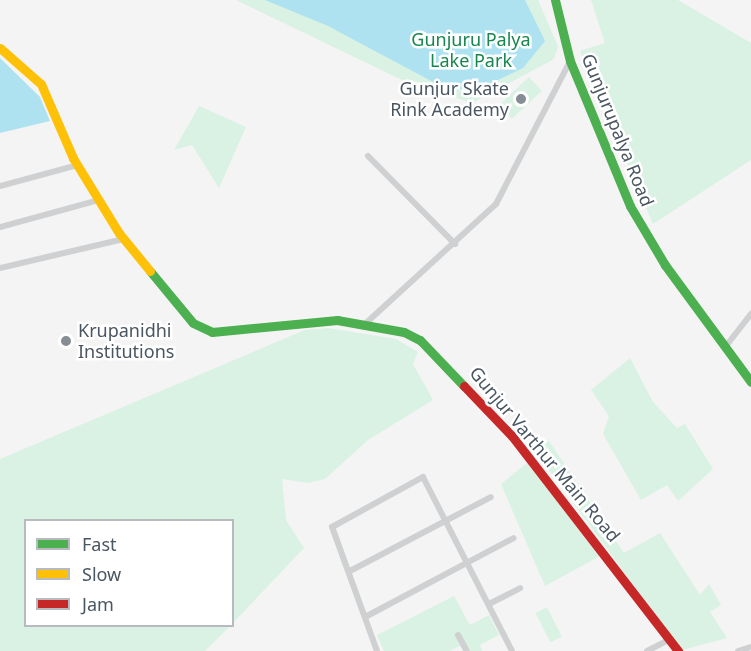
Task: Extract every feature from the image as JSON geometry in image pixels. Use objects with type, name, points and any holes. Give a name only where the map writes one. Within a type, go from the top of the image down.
[{"type":"main road","name":"Gunjurupalya Road","points":[[555,0],[570,61],[630,206],[660,258],[751,382]]},
{"type":"main road","name":"Gunjur Varthur Main Road","points":[[0,48],[41,84],[78,165],[124,239],[202,329],[250,330],[324,320],[365,324],[404,332],[443,359],[519,444],[678,651]]},
{"type":"street","points":[[365,324],[455,244],[495,204],[570,61]]},
{"type":"street","points":[[368,156],[455,244]]},
{"type":"street","points":[[0,186],[78,165]]},
{"type":"street","points":[[0,227],[99,200]]},
{"type":"street","points":[[0,268],[124,239]]},
{"type":"street","points":[[726,346],[751,314]]},
{"type":"street","points":[[377,651],[367,616],[332,527],[423,477],[512,651]]},
{"type":"street","points":[[350,571],[491,497]]},
{"type":"street","points":[[367,616],[514,538]]},
{"type":"street","points":[[489,604],[520,588]]},
{"type":"street","points":[[458,635],[467,651]]},
{"type":"street","points":[[647,651],[669,640]]},
{"type":"street","points":[[738,651],[751,647]]},
{"type":"green space","name":"Gunjuru Palya Lake Park","points":[[236,0],[538,0],[558,46],[554,59],[472,103],[400,79]]},
{"type":"green space","points":[[591,0],[678,0],[751,43],[751,160],[653,224],[580,51],[605,43]]},
{"type":"green space","name":"Gunjur Skate Rink Academy","points":[[529,77],[542,91],[512,119],[499,105]]},
{"type":"green space","points":[[199,106],[246,127],[219,188],[192,145],[174,150]]},
{"type":"green space","points":[[328,328],[396,339],[418,352],[413,364],[433,400],[368,440],[325,479],[308,483],[282,479],[286,520],[304,548],[234,622],[234,519],[24,519],[24,627],[229,627],[205,651],[0,651],[0,459],[305,330]]},
{"type":"green space","points":[[630,358],[653,402],[677,428],[685,424],[713,469],[678,501],[667,485],[641,500],[603,434],[609,416],[591,390]]},
{"type":"green space","points":[[549,441],[624,553],[660,533],[700,595],[709,584],[721,605],[710,612],[727,638],[682,650],[534,450]]},
{"type":"green space","points":[[527,463],[600,556],[545,586],[501,484]]},
{"type":"green space","points":[[454,596],[470,625],[489,615],[499,635],[480,645],[482,651],[463,651],[460,646],[450,651],[384,651],[377,635]]},
{"type":"green space","points":[[547,607],[562,636],[550,642],[535,613]]},
{"type":"water","name":"Gunjuru Palya Lake Park","points":[[265,0],[525,0],[545,41],[523,68],[473,92],[435,83],[328,26]]},
{"type":"water","points":[[0,58],[40,97],[50,121],[0,133]]},
{"type":"traffic: fast","points":[[555,0],[570,61],[630,206],[665,265],[751,382]]},
{"type":"traffic: fast","points":[[150,271],[193,323],[212,332],[337,320],[404,332],[420,340],[464,386]]},
{"type":"traffic: slow","points":[[0,48],[41,84],[73,158],[119,233],[150,271]]},
{"type":"traffic: jam","points":[[464,386],[512,436],[678,651]]},
{"type":"place","name":"Gunjur Skate Rink Academy","points":[[521,99]]},
{"type":"place","name":"Krupanidhi Institutions","points":[[66,341]]}]
